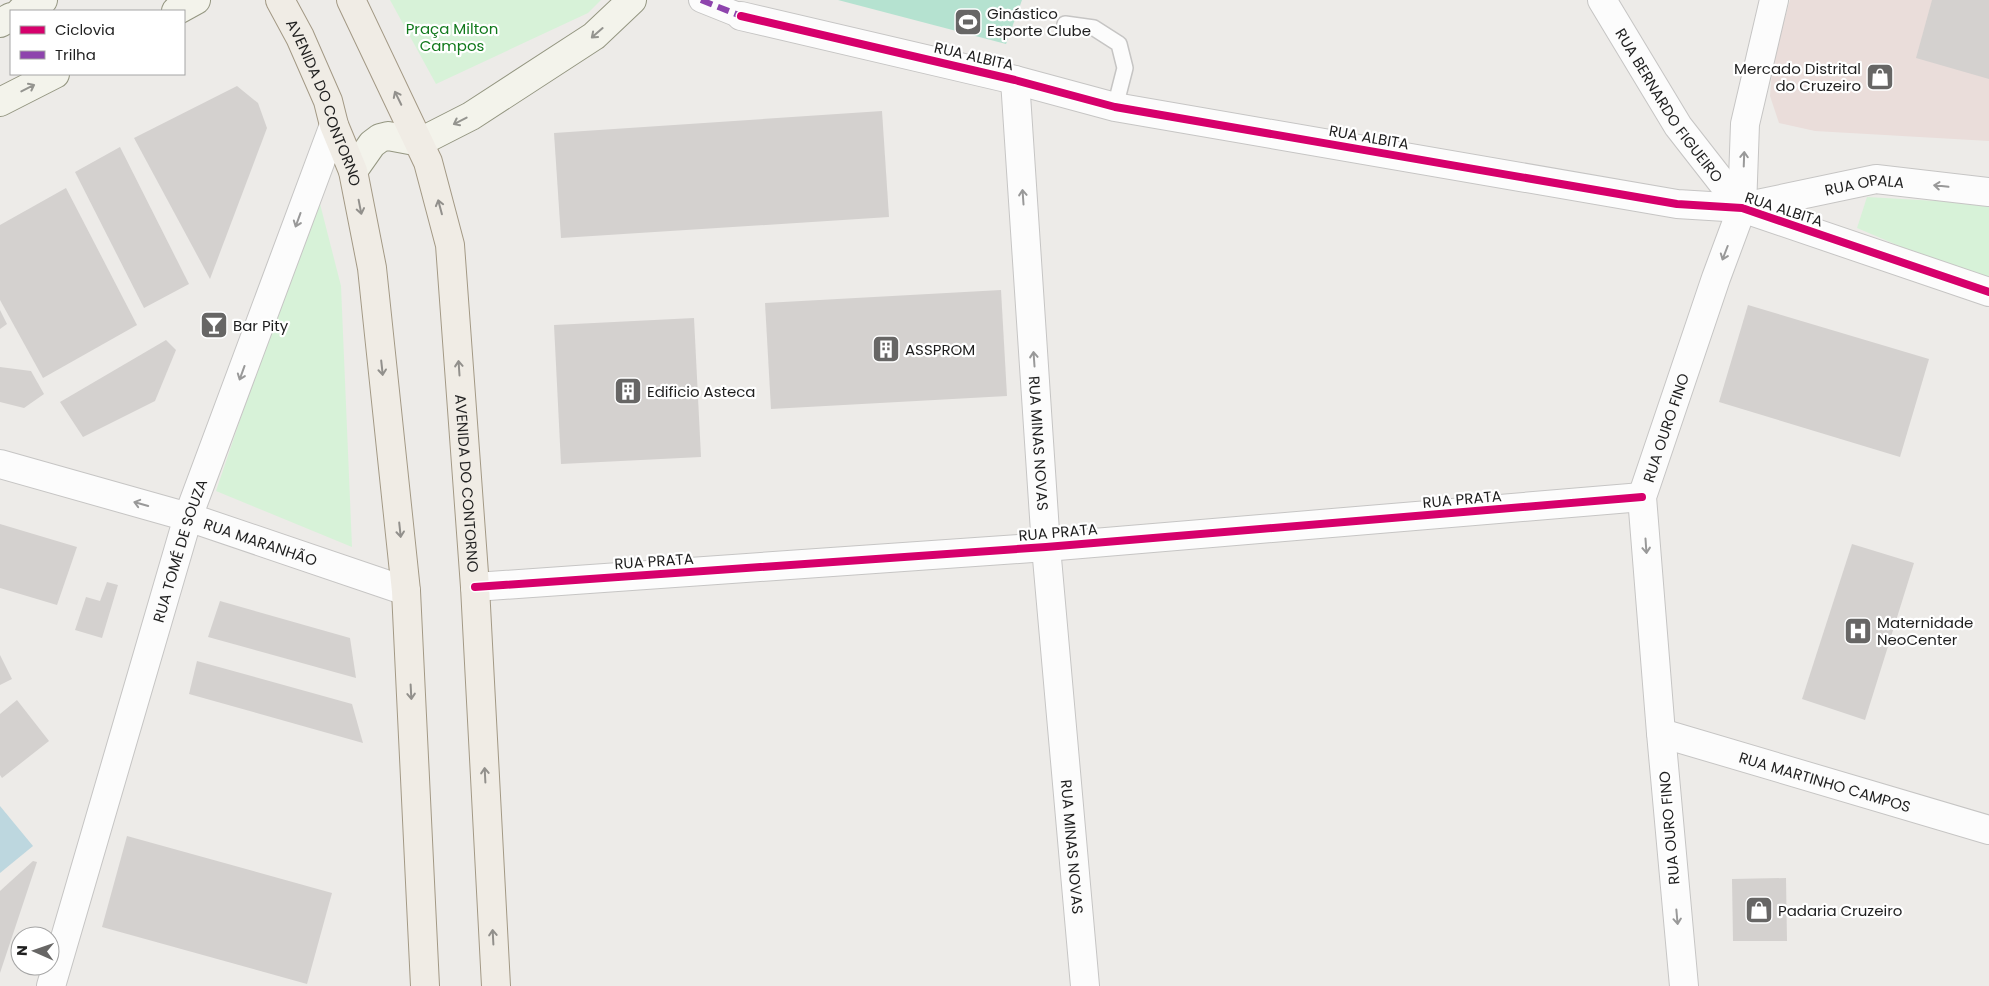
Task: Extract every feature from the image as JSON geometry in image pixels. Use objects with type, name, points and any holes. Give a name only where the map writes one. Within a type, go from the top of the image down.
[{"type":"main road","points":[[24,10],[43,0]]},
{"type":"main road","points":[[178,10],[196,0]]},
{"type":"main road","name":"AVENIDA DO CONTORNO","points":[[280,0],[300,37],[328,101],[334,126],[353,171],[372,268],[406,592],[424,986]]},
{"type":"main road","name":"AVENIDA DO CONTORNO","points":[[351,0],[420,142],[428,162],[450,245],[475,587],[496,986]]},
{"type":"main road","points":[[353,171],[372,144],[380,138],[388,136],[420,142],[471,116],[594,36],[632,0]]},
{"type":"main road","points":[[0,102],[53,75]]},
{"type":"street","points":[[701,0],[741,16]]},
{"type":"street","name":"RUA BERNARDO FIGUEIRO","points":[[1602,0],[1678,126],[1742,208]]},
{"type":"street","name":"RUA OURO FINO","points":[[1684,986],[1642,497],[1716,278],[1742,208],[1745,124],[1774,0]]},
{"type":"street","name":"RUA ALBITA","points":[[741,16],[1015,80],[1115,107],[1677,204],[1742,208],[1989,292]]},
{"type":"street","name":"RUA MINAS NOVAS","points":[[1015,80],[1046,547],[1085,986]]},
{"type":"street","name":"RUA TOMÉ DE SOUZA","points":[[51,986],[188,517],[334,126]]},
{"type":"street","name":"RUA OPALA","points":[[1742,208],[1876,179],[1989,192]]},
{"type":"street","name":"RUA MARANHÃO","points":[[0,464],[188,517],[406,592]]},
{"type":"street","name":"RUA PRATA","points":[[475,587],[1046,547],[1642,497]]},
{"type":"street","name":"RUA MARTINHO CAMPOS","points":[[1661,733],[1989,830]]},
{"type":"lane","points":[[1065,24],[1094,28],[1119,44],[1125,68],[1115,107]]},
{"type":"shaded area","name":"Mercado Distrital do Cruzeiro","points":[[1790,0],[1989,0],[1989,141],[1815,131],[1779,123],[1770,96],[1773,59]]},
{"type":"green space","name":"Praça Milton Campos","points":[[390,0],[601,0],[588,13],[436,84]]},
{"type":"green space","name":"Ginástico Esporte Clube","points":[[838,0],[1022,0],[1006,44]]},
{"type":"green space","points":[[317,192],[341,286],[352,547],[216,491]]},
{"type":"green space","points":[[1867,197],[1989,204],[1989,284],[1857,228]]},
{"type":"water","points":[[0,806],[33,846],[0,873]]},
{"type":"building","points":[[1932,0],[1989,0],[1989,79],[1916,58]]},
{"type":"building","points":[[237,86],[258,103],[267,128],[210,279],[134,138]]},
{"type":"building","points":[[882,111],[889,217],[561,238],[554,133]]},
{"type":"building","points":[[120,147],[189,284],[144,308],[75,172]]},
{"type":"building","points":[[66,188],[137,325],[43,378],[0,300],[0,225]]},
{"type":"building","name":"ASSPROM","points":[[1001,290],[1007,396],[771,409],[765,303]]},
{"type":"building","points":[[1748,305],[1929,359],[1900,457],[1719,402]]},
{"type":"building","points":[[0,310],[7,324],[0,329]]},
{"type":"building","name":"Edificio Asteca","points":[[694,318],[701,457],[561,464],[554,325]]},
{"type":"building","points":[[166,340],[176,350],[155,401],[83,437],[60,402]]},
{"type":"building","points":[[0,367],[31,371],[44,394],[24,408],[0,402]]},
{"type":"building","points":[[0,524],[77,547],[57,605],[0,588]]},
{"type":"building","name":"Maternidade NeoCenter","points":[[1852,544],[1914,563],[1865,720],[1802,699]]},
{"type":"building","points":[[107,582],[118,585],[102,638],[75,630],[86,597],[100,601]]},
{"type":"building","points":[[220,601],[350,638],[356,678],[208,637]]},
{"type":"building","points":[[0,655],[12,679],[0,685]]},
{"type":"building","points":[[197,661],[352,704],[363,743],[189,694]]},
{"type":"building","points":[[17,700],[49,741],[2,778],[0,775],[0,714]]},
{"type":"building","points":[[127,836],[332,893],[307,984],[102,927]]},
{"type":"building","points":[[33,861],[37,862],[16,926],[10,926],[10,943],[0,973],[0,891]]},
{"type":"building","name":"Padaria Cruzeiro","points":[[1786,878],[1787,941],[1733,941],[1732,879]]},
{"type":"marked path","points":[[701,0],[741,16]]},
{"type":"cycle path","points":[[741,16],[1015,80],[1115,107],[1677,204],[1742,208],[1989,292]]},
{"type":"cycle path","points":[[475,587],[1046,547],[1642,497]]},
{"type":"place","name":"Ginástico Esporte Clube","points":[[968,22]]},
{"type":"place","name":"Mercado Distrital do Cruzeiro","points":[[1880,77]]},
{"type":"place","name":"Bar Pity","points":[[214,325]]},
{"type":"place","name":"ASSPROM","points":[[886,349]]},
{"type":"place","name":"Edificio Asteca","points":[[628,391]]},
{"type":"place","name":"Maternidade NeoCenter","points":[[1858,631]]},
{"type":"place","name":"Padaria Cruzeiro","points":[[1759,910]]}]
